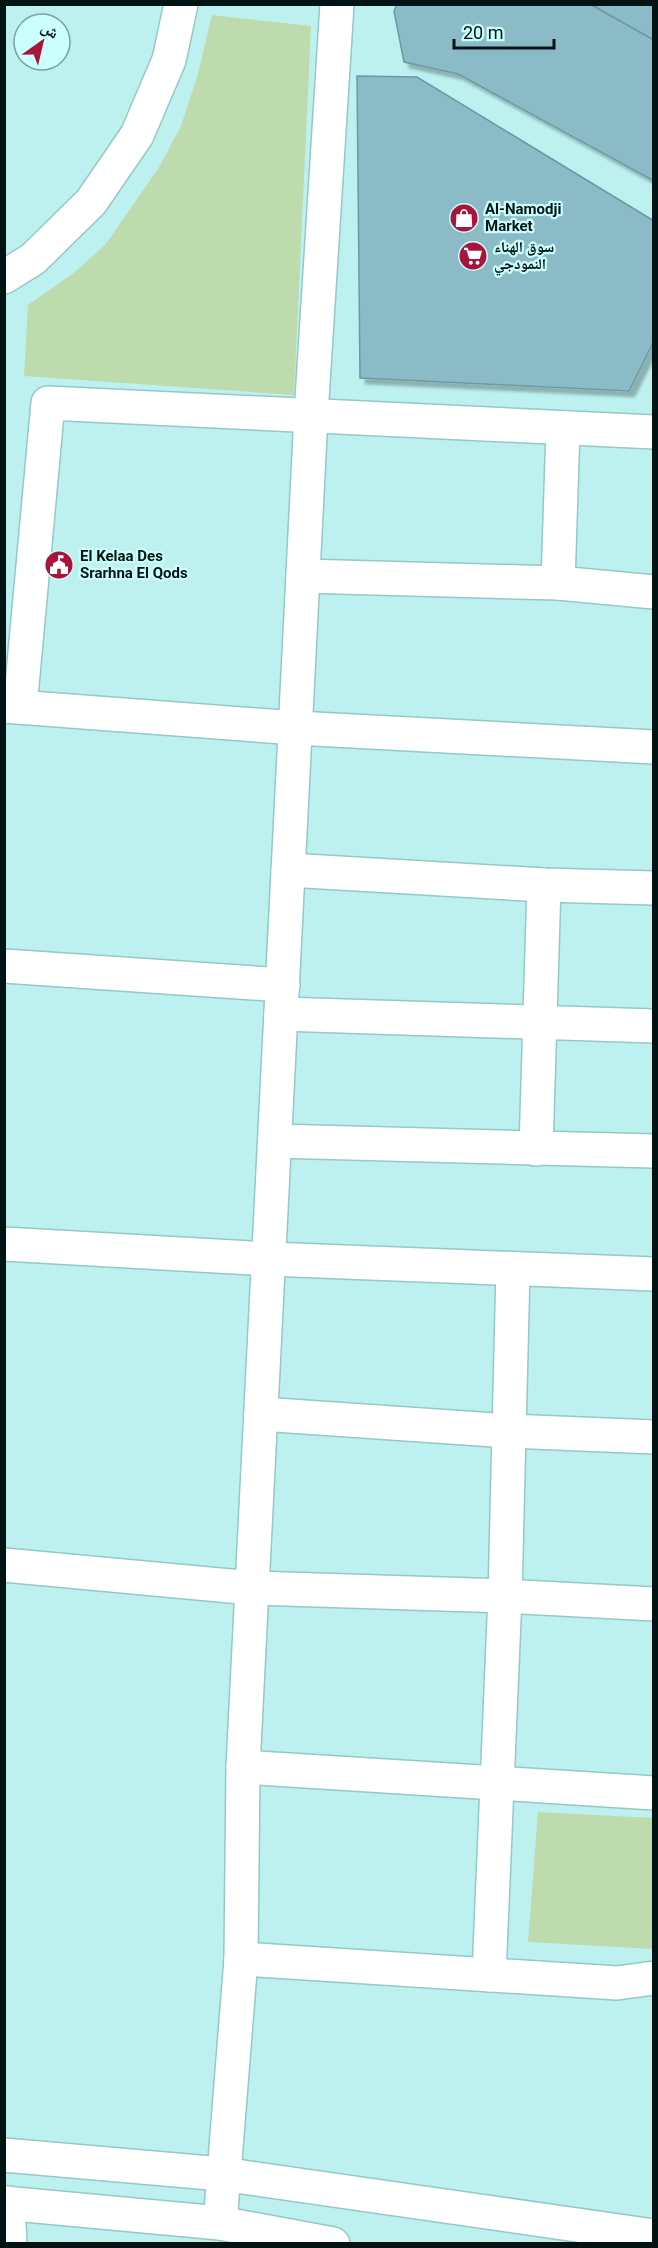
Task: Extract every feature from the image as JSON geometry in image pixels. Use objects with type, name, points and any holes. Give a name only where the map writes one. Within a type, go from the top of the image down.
[{"type":"street","points":[[4,277],[33,259],[91,202],[137,135],[169,60],[181,4]]},
{"type":"street","points":[[220,2223],[222,2174],[241,1959],[243,1767],[311,415],[337,4]]},
{"type":"street","points":[[653,432],[48,403],[12,706],[296,728],[654,747]]},
{"type":"street","points":[[558,583],[563,428]]},
{"type":"street","points":[[303,576],[558,583],[654,592]]},
{"type":"street","points":[[288,870],[544,885],[654,888]]},
{"type":"street","points":[[536,1149],[544,885]]},
{"type":"street","points":[[4,966],[282,1000],[540,1023],[654,1026]]},
{"type":"street","points":[[275,1141],[654,1151]]},
{"type":"street","points":[[4,1244],[269,1259],[654,1274]]},
{"type":"street","points":[[489,1975],[505,1596],[513,1269]]},
{"type":"street","points":[[261,1414],[509,1431],[654,1437]]},
{"type":"street","points":[[4,1565],[252,1588],[505,1596],[654,1604]]},
{"type":"street","points":[[243,1767],[654,1793]]},
{"type":"street","points":[[241,1959],[617,1983],[654,1978]]},
{"type":"street","points":[[4,2155],[222,2174],[654,2236]]},
{"type":"street","points":[[10,2244],[6,2203],[220,2223],[320,2242]]},
{"type":"green space","points":[[212,15],[311,26],[294,395],[24,376],[28,305],[75,272],[105,245],[158,169],[181,126],[197,77]]},
{"type":"green space","points":[[538,1812],[653,1818],[653,1949],[528,1942]]},
{"type":"building","points":[[397,4],[590,4],[654,40],[654,181],[458,74],[404,62],[394,11]]},
{"type":"building","points":[[590,4],[654,4],[654,40]]},
{"type":"building","points":[[357,76],[417,77],[654,221],[654,341],[629,391],[360,378]]},
{"type":"place","name":"Al-Namodji Market","points":[[464,218]]},
{"type":"place","name":"سوق الهناء النمودجي","points":[[473,256]]},
{"type":"place","name":"El Kelaa Des Srarhna El Qods","points":[[59,565]]}]
